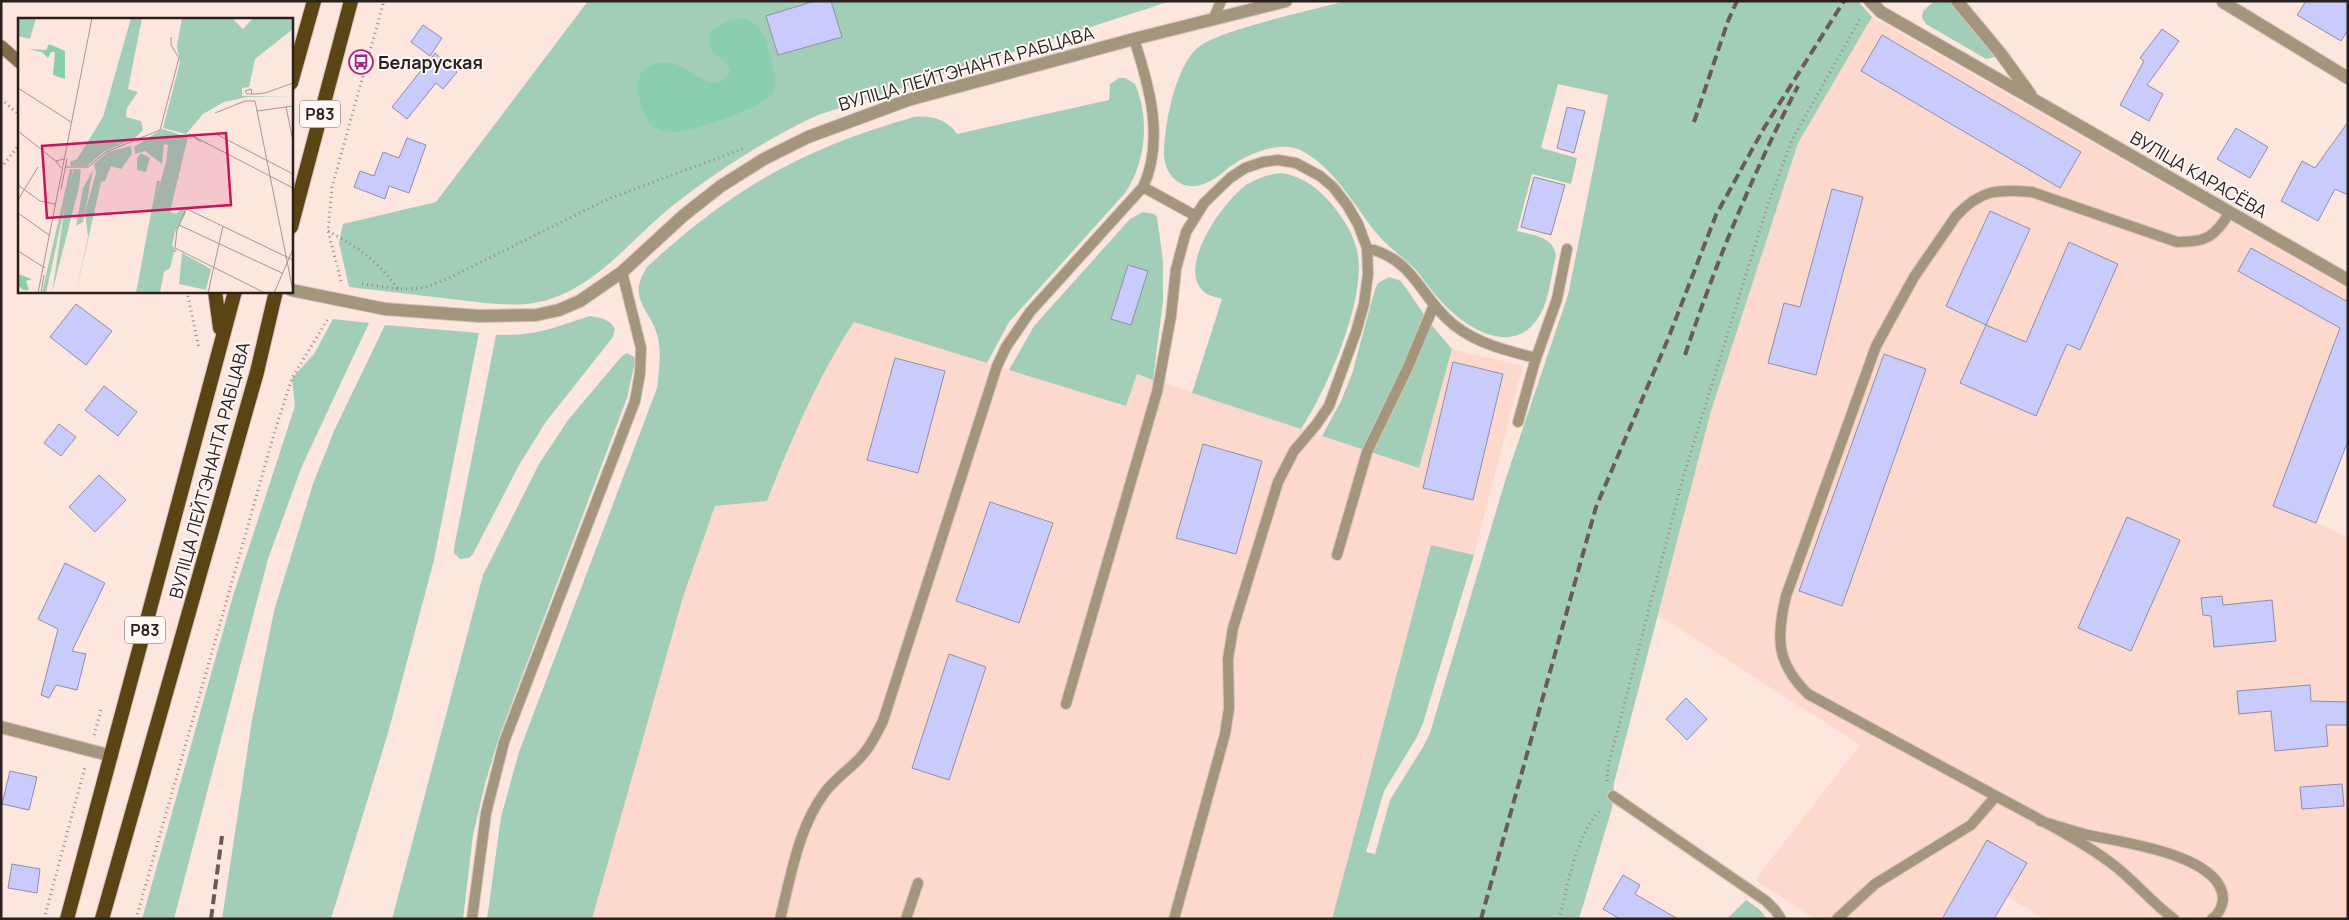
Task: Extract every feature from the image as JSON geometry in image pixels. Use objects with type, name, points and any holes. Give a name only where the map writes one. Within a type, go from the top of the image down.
[{"type":"highway","name":"Р83","points":[[292,79],[314,1]]},
{"type":"highway","name":"Р83","points":[[292,223],[351,1]]},
{"type":"highway","points":[[215,292],[219,311],[221,341]]},
{"type":"highway","name":"ВУЛІЦА ЛЕЙТЭНАНТА РАБЦАВА","points":[[67,919],[112,756],[234,292]]},
{"type":"highway","name":"ВУЛІЦА ЛЕЙТЭНАНТА РАБЦАВА","points":[[102,919],[257,372],[276,292]]},
{"type":"main road","points":[[1,46],[18,61]]},
{"type":"street","name":"ВУЛІЦА ЛЕЙТЭНАНТА РАБЦАВА","points":[[292,290],[385,309],[508,317],[536,315],[559,310],[580,301],[622,272],[684,215],[721,186],[764,158],[808,137],[854,118],[908,100],[1134,39],[1286,1]]},
{"type":"street","name":"ВУЛІЦА КАРАСЁВА","points":[[1957,1],[2001,54],[2033,98]]},
{"type":"street","points":[[2223,2],[2348,78]]},
{"type":"street","name":"ВУЛІЦА КАРАСЁВА","points":[[1868,5],[2348,280]]},
{"type":"street","points":[[1,727],[112,756]]},
{"type":"lane","points":[[1213,20],[1221,1]]},
{"type":"lane","points":[[780,919],[800,842],[812,813],[825,792],[859,759],[873,742],[883,721],[997,366],[1006,347],[1030,312],[1143,187],[1151,164],[1153,123],[1149,89],[1134,39]]},
{"type":"lane","points":[[1066,704],[1157,392],[1171,316],[1177,263],[1186,232],[1194,215],[1215,190],[1245,168],[1263,162],[1278,160],[1296,163],[1320,176],[1333,187],[1358,224],[1367,248],[1368,274],[1364,304],[1344,367],[1323,416],[1294,452],[1280,476],[1234,628],[1228,658],[1229,708],[1225,734],[1174,919]]},
{"type":"lane","points":[[1143,187],[1194,215]]},
{"type":"lane","points":[[2174,919],[2111,862],[1996,796],[1808,694],[1792,678],[1782,658],[1780,636],[1786,596],[1876,346],[1914,277],[1956,216],[1969,202],[1987,192],[2008,190],[2032,192],[2177,242],[2197,242],[2212,237],[2230,212]]},
{"type":"lane","points":[[1367,248],[1392,256],[1403,265],[1434,304],[1454,325],[1470,336],[1488,344],[1536,358]]},
{"type":"lane","points":[[1518,422],[1536,358],[1557,299],[1567,249]]},
{"type":"lane","points":[[472,919],[486,813],[504,742],[635,401],[640,373],[641,348],[622,272]]},
{"type":"lane","points":[[1337,555],[1367,452],[1400,385],[1434,304]]},
{"type":"lane","points":[[1613,796],[1766,901],[1776,910],[1781,919]]},
{"type":"lane","points":[[1837,919],[1875,884],[1971,825],[1996,796]]},
{"type":"lane","points":[[2040,821],[2083,834],[2154,849],[2181,857],[2201,868],[2215,878],[2223,890],[2222,904],[2212,919]]},
{"type":"lane","points":[[906,919],[918,883]]},
{"type":"path","points":[[349,282],[339,280],[328,231],[332,187],[384,1]]},
{"type":"path","points":[[1559,919],[1577,856],[1590,822],[1613,796],[1608,789],[1608,767],[1665,543],[1757,239],[1792,140],[1868,5]]},
{"type":"path","points":[[1,99],[18,114]]},
{"type":"path","points":[[359,283],[398,289],[424,288],[438,284],[608,199],[754,145]]},
{"type":"path","points":[[1,168],[18,146]]},
{"type":"path","points":[[328,231],[365,252],[378,264],[398,289]]},
{"type":"path","points":[[136,919],[274,434],[292,378],[329,317]]},
{"type":"shaded area","points":[[1872,17],[2348,289],[2348,441],[2317,523],[2348,538],[2348,919],[2046,919],[2007,897],[1994,919],[1815,919],[1755,880],[1860,745],[1658,615],[1711,411],[1798,143]]},
{"type":"shaded area","points":[[854,322],[1126,406],[1137,374],[1418,468],[1452,349],[1523,366],[1474,555],[1431,546],[1332,919],[592,919],[683,597],[715,506],[767,501],[807,405],[829,361]]},
{"type":"green space","points":[[588,1],[1171,1],[818,115],[799,124],[742,156],[706,181],[671,207],[608,264],[574,289],[555,297],[524,304],[482,303],[349,287],[339,243],[343,224],[436,202]]},
{"type":"green space","points":[[1345,1],[1858,1],[1872,17],[1798,143],[1711,411],[1614,783],[1612,808],[1579,919],[1332,919],[1431,545],[1474,555],[1423,723],[1417,737],[1384,791],[1366,852],[1375,854],[1390,800],[1430,733],[1506,478],[1568,295],[1608,95],[1558,84],[1541,148],[1577,158],[1571,184],[1532,174],[1517,231],[1541,237],[1551,244],[1554,249],[1556,255],[1548,296],[1538,318],[1527,330],[1515,336],[1502,337],[1488,334],[1462,320],[1451,311],[1415,269],[1378,235],[1327,169],[1304,152],[1288,147],[1270,148],[1252,154],[1210,181],[1197,186],[1182,184],[1171,175],[1167,168],[1164,151],[1172,97],[1182,70],[1196,49],[1223,35],[1244,28]]},
{"type":"green space","points":[[1934,1],[1954,1],[1995,57],[1986,59],[1926,24],[1922,18],[1923,11]]},
{"type":"green space","points":[[744,18],[755,24],[762,31],[772,62],[775,73],[775,88],[768,99],[744,111],[685,131],[673,132],[662,130],[652,125],[642,108],[638,93],[638,80],[644,70],[658,63],[668,63],[677,65],[709,82],[717,82],[724,79],[730,70],[713,52],[709,41],[710,35],[718,26],[732,20]]},
{"type":"green space","points":[[1119,78],[1125,78],[1135,84],[1143,111],[1144,140],[1138,168],[1132,181],[1125,193],[1009,322],[987,363],[854,322],[817,387],[767,501],[715,506],[683,597],[592,919],[487,919],[501,817],[519,752],[657,388],[660,361],[659,341],[639,295],[641,278],[647,267],[678,239],[739,193],[771,174],[838,143],[874,129],[914,117],[938,119],[957,134],[1109,100],[1110,84]]},
{"type":"green space","points":[[1282,173],[1297,177],[1311,185],[1329,201],[1349,230],[1355,242],[1358,255],[1359,275],[1350,321],[1322,392],[1301,429],[1192,393],[1222,299],[1204,292],[1196,279],[1196,265],[1200,250],[1216,218],[1237,193],[1254,180]]},
{"type":"green space","points":[[1143,212],[1154,214],[1157,217],[1163,261],[1163,301],[1153,380],[1137,374],[1126,406],[1009,370],[1034,326],[1130,219]]},
{"type":"green space","points":[[1389,277],[1401,281],[1430,323],[1452,349],[1419,468],[1322,436],[1341,401],[1352,374],[1375,289],[1378,283]]},
{"type":"green space","points":[[590,316],[601,318],[611,323],[615,329],[613,337],[545,423],[518,467],[473,554],[469,558],[460,559],[454,553],[454,548],[496,335],[533,333]]},
{"type":"green space","points":[[333,319],[369,323],[302,466],[268,559],[174,919],[142,919],[233,596],[295,406],[292,378],[314,354]]},
{"type":"green space","points":[[385,325],[479,333],[434,560],[388,733],[331,919],[222,919],[252,720],[274,611],[313,484],[334,431]]},
{"type":"green space","points":[[627,353],[634,357],[635,362],[627,398],[499,737],[485,784],[473,835],[463,919],[392,919],[483,575],[539,464],[568,420],[622,356]]},
{"type":"green space","points":[[1746,900],[1759,909],[1767,919],[1727,919]]},
{"type":"building","points":[[815,1],[831,1],[842,37],[778,55],[766,16]]},
{"type":"building","points":[[2306,1],[2348,1],[2348,30],[2341,41],[2297,15]]},
{"type":"building","points":[[423,25],[442,38],[430,56],[411,42]]},
{"type":"building","points":[[2162,29],[2179,41],[2147,85],[2163,94],[2149,121],[2120,105],[2144,61],[2140,58]]},
{"type":"building","points":[[1882,35],[2081,152],[2060,188],[1861,71]]},
{"type":"building","points":[[435,53],[457,72],[443,89],[436,83],[407,119],[392,107]]},
{"type":"building","points":[[1567,107],[1585,111],[1574,153],[1557,148]]},
{"type":"building","points":[[2348,122],[2348,195],[2335,189],[2318,221],[2281,201],[2302,161],[2315,168]]},
{"type":"building","points":[[2236,128],[2268,147],[2250,178],[2217,159]]},
{"type":"building","points":[[407,138],[426,145],[409,193],[389,186],[385,199],[354,187],[360,171],[374,176],[383,152],[399,158]]},
{"type":"building","points":[[1534,177],[1565,185],[1551,235],[1521,227]]},
{"type":"building","points":[[1832,189],[1863,197],[1816,375],[1768,363],[1784,303],[1800,307]]},
{"type":"building","points":[[1990,211],[2030,229],[1986,325],[1946,306]]},
{"type":"building","points":[[2069,242],[2118,264],[2080,350],[2067,344],[2036,416],[1960,383],[1986,325],[2026,342]]},
{"type":"building","points":[[2251,248],[2348,302],[2348,441],[2316,523],[2273,506],[2340,328],[2238,271]]},
{"type":"building","points":[[1128,265],[1148,271],[1131,325],[1111,319]]},
{"type":"building","points":[[76,304],[112,331],[86,365],[50,337]]},
{"type":"building","points":[[1884,354],[1926,369],[1842,606],[1799,591]]},
{"type":"building","points":[[895,358],[945,371],[918,473],[867,460]]},
{"type":"building","points":[[1453,362],[1503,374],[1473,500],[1423,488]]},
{"type":"building","points":[[104,386],[137,412],[118,436],[85,410]]},
{"type":"building","points":[[59,424],[76,437],[61,456],[44,443]]},
{"type":"building","points":[[1203,444],[1262,461],[1236,554],[1176,538]]},
{"type":"building","points":[[99,475],[126,500],[95,532],[69,507]]},
{"type":"building","points":[[990,502],[1053,523],[1019,623],[956,601]]},
{"type":"building","points":[[2127,517],[2180,540],[2131,651],[2078,628]]},
{"type":"building","points":[[65,563],[105,583],[72,651],[86,654],[77,690],[56,685],[49,698],[41,695],[58,629],[38,619]]},
{"type":"building","points":[[2222,596],[2223,605],[2272,600],[2276,641],[2214,647],[2211,616],[2203,615],[2201,598]]},
{"type":"building","points":[[949,654],[986,667],[949,780],[912,768]]},
{"type":"building","points":[[2310,685],[2311,701],[2348,702],[2348,725],[2326,725],[2328,746],[2275,751],[2271,711],[2239,714],[2237,691]]},
{"type":"building","points":[[1686,698],[1707,719],[1687,740],[1666,719]]},
{"type":"building","points":[[10,771],[37,777],[29,810],[2,804]]},
{"type":"building","points":[[2342,784],[2344,806],[2302,809],[2300,787]]},
{"type":"building","points":[[1987,840],[2027,863],[1994,919],[1942,919]]},
{"type":"building","points":[[12,864],[40,869],[37,893],[8,888]]},
{"type":"building","points":[[1623,875],[1640,885],[1635,894],[1678,919],[1620,919],[1603,909]]},
{"type":"railway","points":[[1694,122],[1728,21],[1737,1]]},
{"type":"railway","points":[[1481,919],[1596,507],[1668,339],[1716,215],[1764,128],[1844,1]]},
{"type":"railway","points":[[1685,355],[1709,286],[1736,218],[1798,86]]},
{"type":"railway","points":[[211,919],[222,836]]},
{"type":"place","name":"Беларуская","points":[[361,62]]}]
